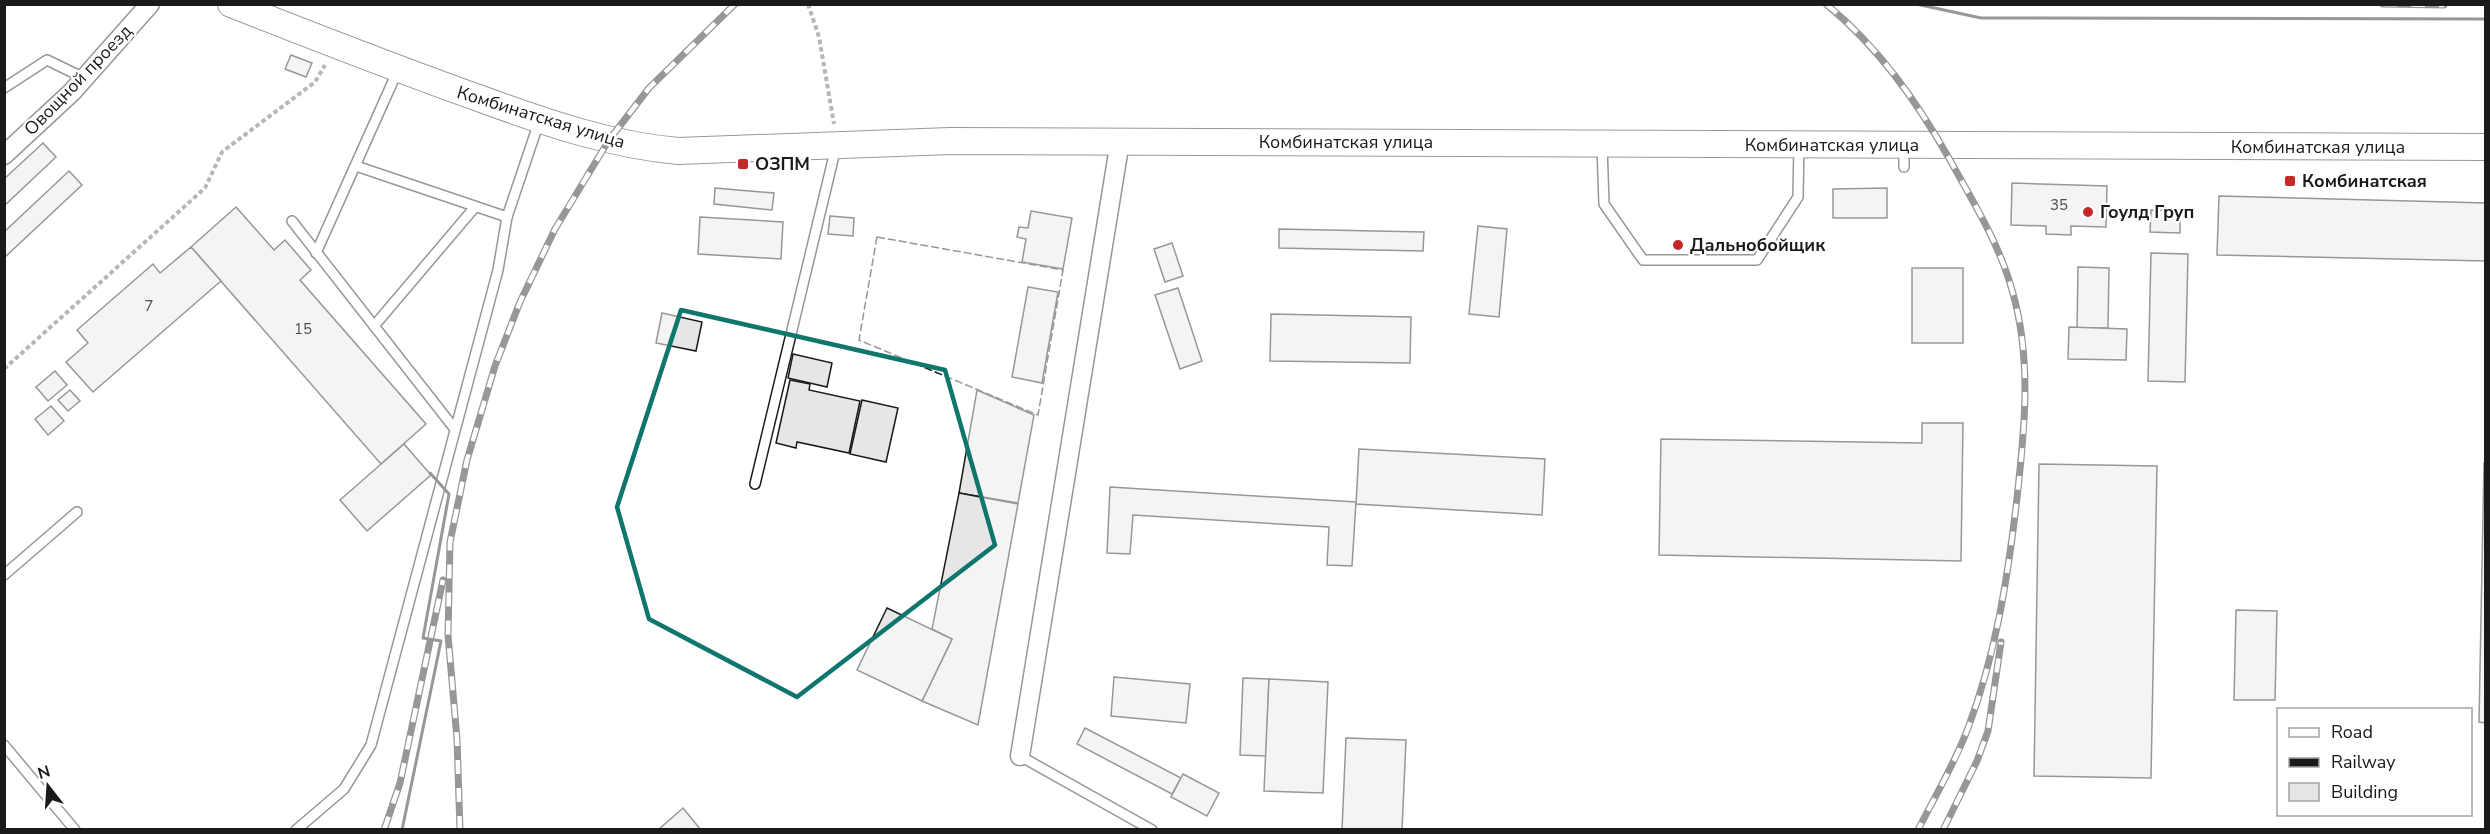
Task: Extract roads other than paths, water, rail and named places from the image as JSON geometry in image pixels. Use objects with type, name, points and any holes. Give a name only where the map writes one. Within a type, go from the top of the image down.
[{"type":"main road","name":"Комбинатская улица","points":[[231,4],[398,70],[540,120],[642,147],[678,150],[950,141],[1799,145],[1904,156],[2486,147]]},
{"type":"street","name":"Овощной проезд","points":[[4,155],[84,78],[150,4]]},
{"type":"street","points":[[1020,756],[1120,141]]},
{"type":"lane","points":[[4,88],[47,60],[84,78]]},
{"type":"lane","points":[[316,253],[398,70]]},
{"type":"lane","points":[[296,830],[344,789],[371,745],[498,270],[507,217],[540,120]]},
{"type":"lane","points":[[1602,143],[1604,204],[1643,260],[1757,260],[1798,197],[1799,145]]},
{"type":"lane","points":[[755,483],[836,144]]},
{"type":"lane","points":[[356,166],[507,217]]},
{"type":"lane","points":[[374,326],[475,207]]},
{"type":"lane","points":[[292,221],[454,428]]},
{"type":"lane","points":[[4,575],[77,512]]},
{"type":"lane","points":[[4,745],[75,830]]},
{"type":"lane","points":[[1020,756],[1152,830]]},
{"type":"railway","points":[[460,830],[457,739],[448,635],[450,542],[467,460],[495,366],[520,302],[555,229],[609,140],[649,88],[735,4]]},
{"type":"railway","points":[[1826,4],[1880,57],[1924,116],[1950,160],[1985,223],[2007,273],[2019,317],[2023,344],[2025,398],[2022,453],[2004,591],[1993,647],[1963,741],[1918,830]]},
{"type":"railway","points":[[2383,4],[2444,5]]},
{"type":"railway","points":[[384,830],[400,783],[443,580]]},
{"type":"railway","points":[[1943,830],[1977,761],[1988,731],[2001,642]]},
{"type":"place","name":"ОЗПМ","points":[[743,164]]},
{"type":"place","name":"Комбинатская","points":[[2290,181]]},
{"type":"place","name":"Гоулд Груп","points":[[2088,212]]},
{"type":"place","name":"Дальнобойщик","points":[[1678,245]]}]
